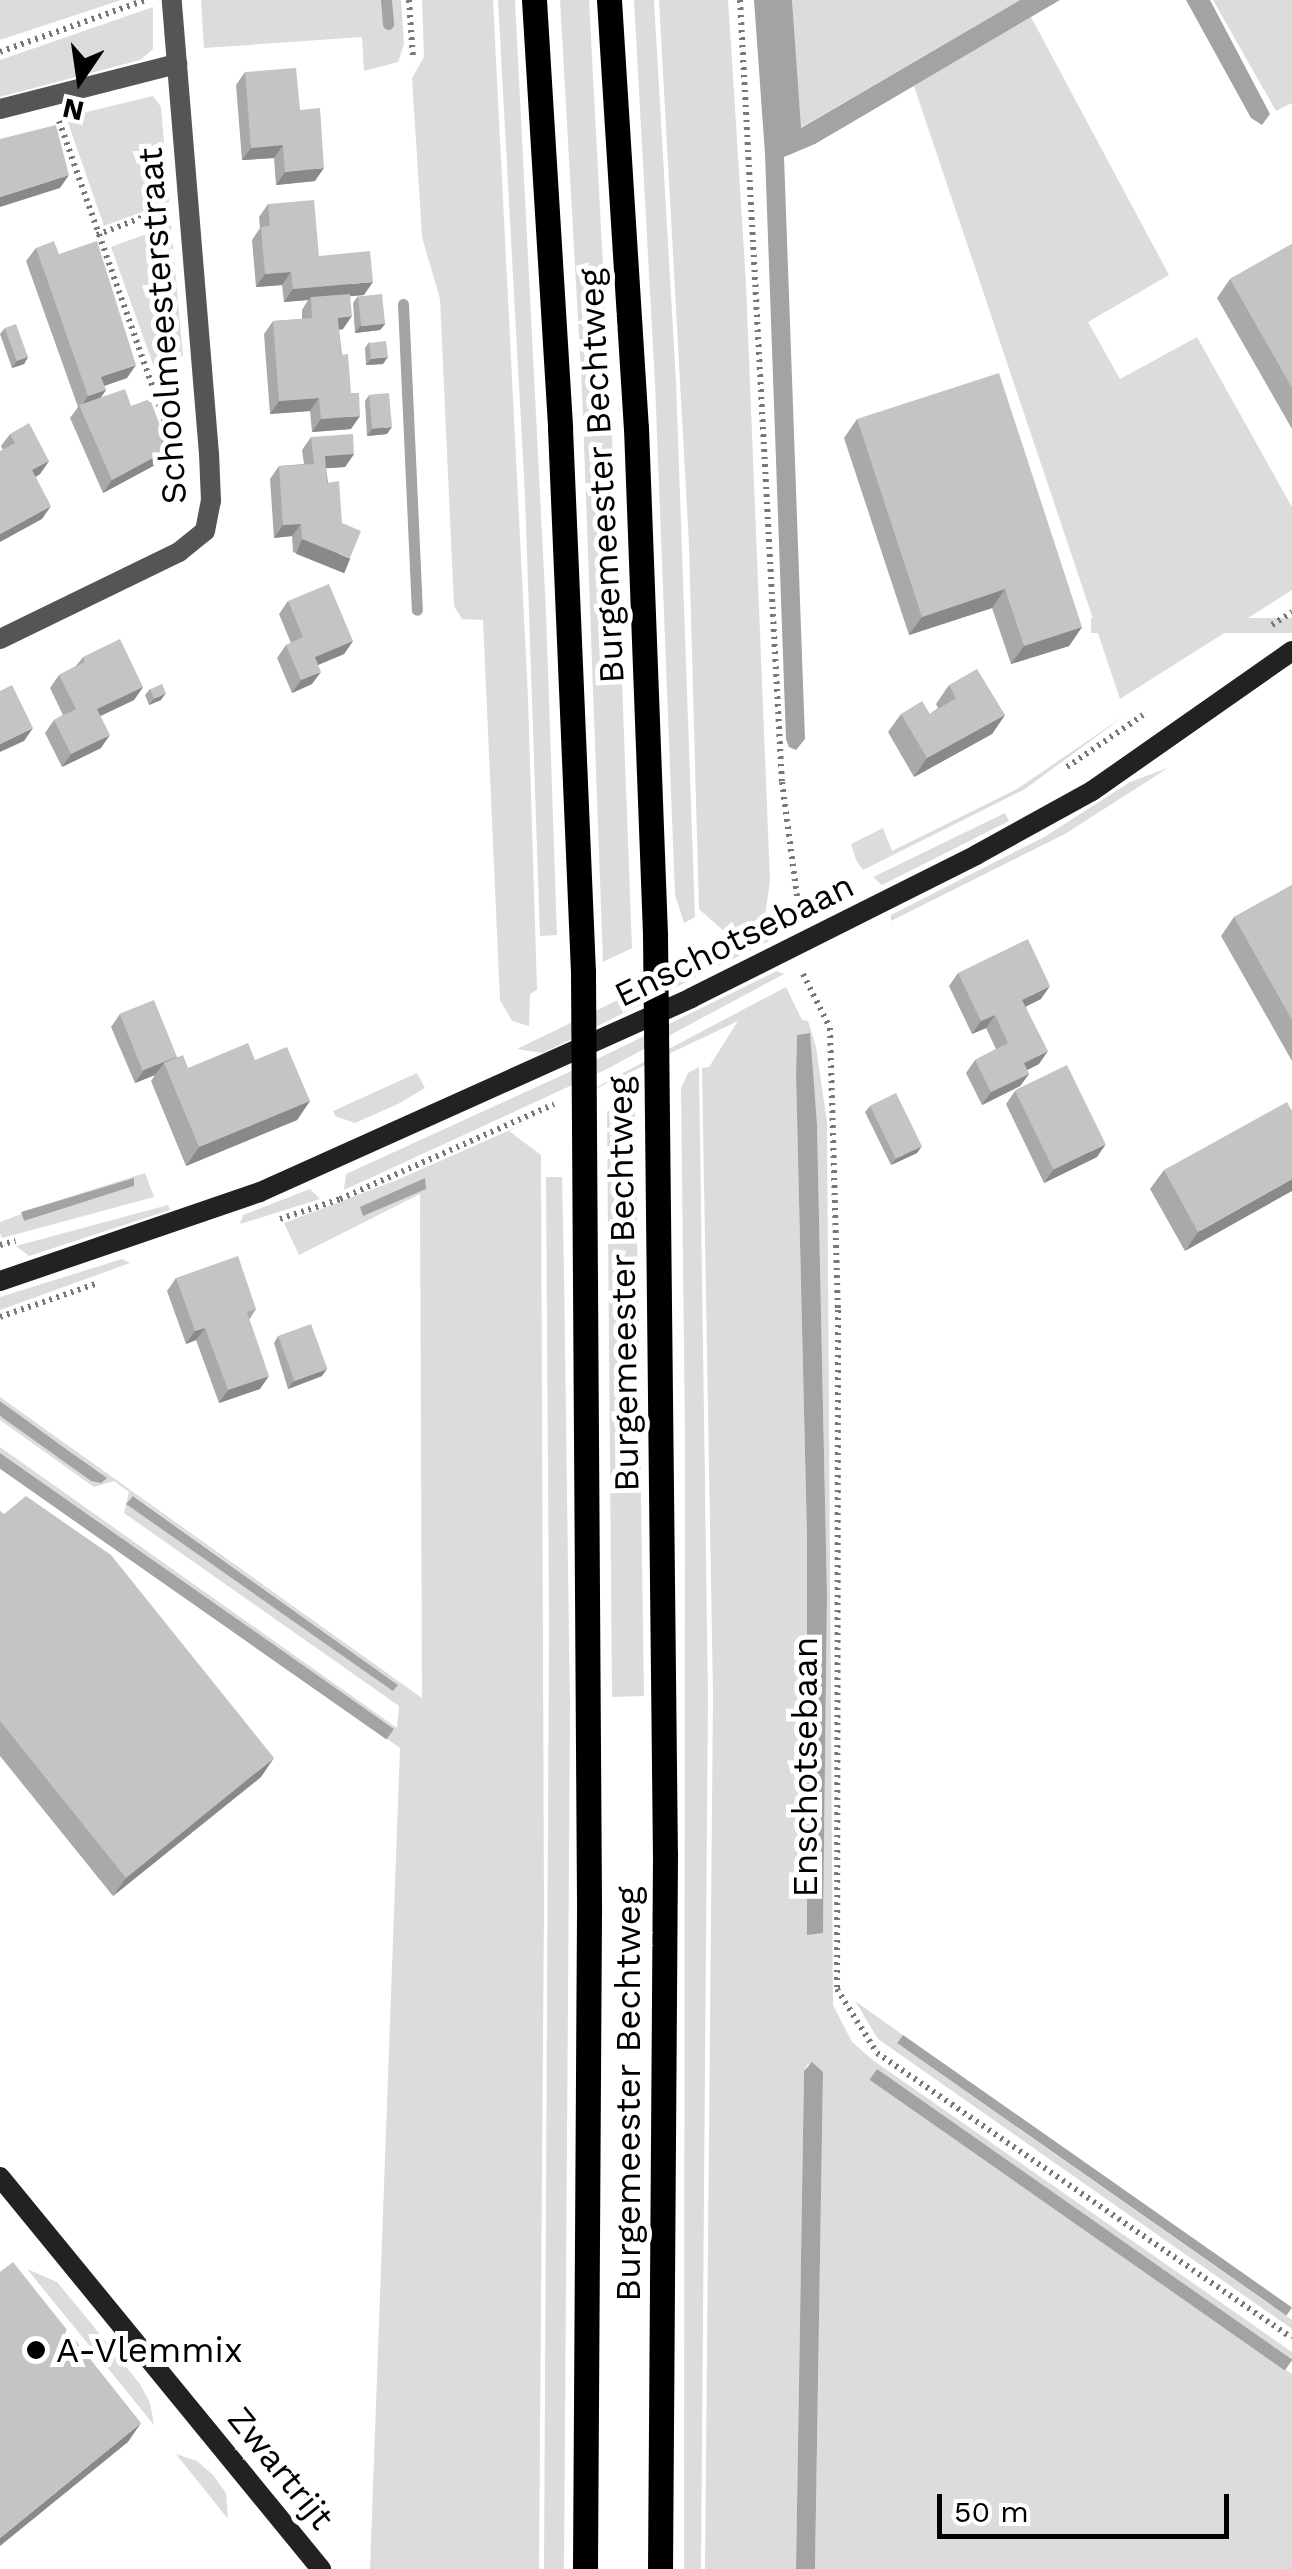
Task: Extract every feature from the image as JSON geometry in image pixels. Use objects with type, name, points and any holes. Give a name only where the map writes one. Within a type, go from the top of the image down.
[{"type":"main road","name":"Burgemeester Bechtweg","points":[[534,0],[560,428],[583,974],[590,1913],[585,2569]]},
{"type":"main road","name":"Burgemeester Bechtweg","points":[[609,0],[636,428],[655,935],[665,1855],[660,2569]]},
{"type":"street","name":"Schoolmeesterstraat","points":[[0,639],[179,552],[206,531],[211,501],[210,470],[172,0]]},
{"type":"street","points":[[0,109],[177,64]]},
{"type":"street","name":"Enschotsebaan","points":[[3,1274],[260,1192],[594,1046],[1092,791],[1292,651]]},
{"type":"street","name":"Zwartrijt","points":[[0,2176],[321,2569]]},
{"type":"path","points":[[0,52],[146,0]]},
{"type":"path","points":[[409,0],[412,59]]},
{"type":"path","points":[[740,0],[782,782],[801,943]]},
{"type":"path","points":[[50,96],[184,473],[210,470]]},
{"type":"path","points":[[97,236],[162,210],[188,206]]},
{"type":"path","name":"Enschotsebaan","points":[[801,943],[802,973],[830,1028],[838,1310],[837,1989],[877,2053],[1292,2338]]},
{"type":"shaded area","points":[[0,0],[121,0],[0,40]]},
{"type":"shaded area","points":[[201,0],[401,0],[404,44],[398,62],[364,71],[362,37],[204,48]]},
{"type":"shaded area","points":[[422,0],[493,0],[528,698],[537,990],[530,994],[529,1026],[512,1021],[500,1000],[483,620],[462,619],[454,606],[440,299],[422,237],[412,78],[424,57]]},
{"type":"shaded area","points":[[498,0],[515,0],[546,612],[557,935],[540,936],[525,496]]},
{"type":"shaded area","points":[[560,0],[589,0],[615,494],[632,948],[603,962],[582,390]]},
{"type":"shaded area","points":[[634,0],[654,0],[676,382],[695,917],[684,923],[675,895],[655,383]]},
{"type":"shaded area","points":[[659,0],[728,0],[746,284],[770,881],[765,916],[727,934],[699,909],[689,545]]},
{"type":"shaded area","points":[[754,0],[792,0],[801,128],[1020,0],[1060,0],[815,144],[784,157],[805,739],[796,750],[789,747],[786,739],[765,154]]},
{"type":"shaded area","points":[[792,0],[1020,0],[800,128]]},
{"type":"shaded area","points":[[1186,0],[1210,0],[1270,114],[1262,125],[1251,118]]},
{"type":"shaded area","points":[[1213,0],[1292,0],[1292,103],[1276,111]]},
{"type":"shaded area","points":[[153,7],[153,49],[140,60],[0,97],[0,60]]},
{"type":"shaded area","points":[[1031,17],[1169,275],[1088,322],[1120,379],[1197,337],[1292,507],[1292,590],[1120,699],[914,86]]},
{"type":"shaded area","points":[[153,96],[161,107],[169,202],[104,226],[66,117]]},
{"type":"shaded area","points":[[171,225],[183,356],[154,367],[111,247]]},
{"type":"shaded area","points":[[1091,618],[1292,618],[1292,633],[1091,633]]},
{"type":"shaded area","points":[[1127,714],[1025,789],[863,870],[856,860],[851,844],[883,828],[892,851],[1017,789]]},
{"type":"shaded area","points":[[1168,768],[1065,834],[891,921],[891,915],[1046,836],[1130,782]]},
{"type":"shaded area","points":[[1005,813],[1009,821],[882,885],[873,877]]},
{"type":"shaded area","points":[[768,927],[773,939],[543,1053],[517,1049]]},
{"type":"shaded area","points":[[777,971],[784,974],[605,1070],[344,1190],[346,1174],[589,1063]]},
{"type":"shaded area","points":[[786,987],[802,1020],[808,1021],[816,1047],[827,1122],[833,2005],[852,2042],[874,2061],[1292,2352],[1292,2360],[876,2070],[871,2080],[1292,2374],[1292,2569],[815,2569],[823,2072],[808,2064],[804,2071],[796,2569],[705,2569],[713,1696],[702,1068],[709,1067],[738,1021],[568,1102]],"holes":[[[809,1033],[817,1124],[827,1594],[823,1932],[807,1934],[807,1538],[796,1074],[797,1035]]]},
{"type":"shaded area","points":[[810,1033],[817,1124],[827,1594],[823,1933],[807,1935],[807,1538],[796,1074],[797,1035]]},
{"type":"shaded area","points":[[699,1067],[708,1697],[701,2569],[684,2569],[685,1436],[681,1088],[688,1073]]},
{"type":"shaded area","points":[[417,1073],[425,1088],[398,1104],[355,1123],[335,1116],[333,1111]]},
{"type":"shaded area","points":[[635,1098],[644,1696],[612,1697],[607,1112]]},
{"type":"shaded area","points":[[528,1122],[509,1131],[541,1155],[544,1908],[539,2569],[370,2569],[400,1748],[0,1466],[387,1737],[394,1729],[0,1453],[0,1447],[397,1728],[399,1706],[124,1513],[129,1492],[114,1481],[94,1487],[0,1420],[0,1416],[91,1481],[106,1478],[0,1401],[0,1397],[422,1698],[420,1194],[299,1255],[284,1223],[397,1180]],"holes":[[[134,1496],[397,1685],[127,1503]]]},
{"type":"shaded area","points":[[145,1173],[154,1197],[2,1238],[0,1222],[21,1214],[24,1221],[134,1186],[134,1178],[43,1205]]},
{"type":"shaded area","points":[[546,1177],[562,1177],[570,1713],[564,2569],[544,2569],[549,1627]]},
{"type":"shaded area","points":[[134,1178],[134,1186],[24,1221],[21,1212]]},
{"type":"shaded area","points":[[425,1178],[426,1189],[363,1216],[360,1207]]},
{"type":"shaded area","points":[[310,1189],[320,1199],[240,1224],[243,1215]]},
{"type":"shaded area","points":[[168,1205],[170,1210],[29,1256],[16,1246]]},
{"type":"shaded area","points":[[122,1259],[130,1263],[0,1310],[0,1297]]},
{"type":"shaded area","points":[[0,1401],[107,1478],[101,1483],[91,1481],[0,1416]]},
{"type":"shaded area","points":[[0,1453],[394,1729],[387,1740],[0,1469]]},
{"type":"shaded area","points":[[133,1496],[398,1685],[393,1691],[126,1504]]},
{"type":"shaded area","points":[[855,2001],[903,2035],[898,2044],[1292,2320],[1292,2329],[878,2039]]},
{"type":"shaded area","points":[[903,2035],[1292,2307],[1286,2316],[897,2043]]},
{"type":"shaded area","points":[[812,2062],[823,2072],[815,2569],[796,2569],[804,2071]]},
{"type":"shaded area","points":[[877,2069],[1292,2360],[1285,2370],[870,2080]]},
{"type":"shaded area","points":[[27,2269],[57,2282],[90,2322],[140,2384],[150,2403],[154,2425]]},
{"type":"shaded area","points":[[176,2454],[197,2461],[213,2475],[226,2493],[228,2519]]},
{"type":"building","points":[[296,68],[300,110],[320,108],[324,168],[285,172],[283,145],[251,148],[245,72]]},
{"type":"building","points":[[56,125],[69,175],[0,197],[0,139]]},
{"type":"building","points":[[314,200],[319,256],[370,251],[373,282],[293,289],[291,272],[265,274],[261,227],[270,226],[268,204]]},
{"type":"building","points":[[54,241],[59,254],[97,241],[136,365],[101,377],[106,390],[88,396],[36,248]]},
{"type":"building","points":[[1292,244],[1292,388],[1230,279]]},
{"type":"building","points":[[350,294],[352,316],[338,318],[341,355],[348,354],[351,393],[359,393],[360,416],[321,419],[319,398],[279,401],[273,321],[312,318],[311,297]]},
{"type":"building","points":[[382,294],[385,324],[361,326],[358,297]]},
{"type":"building","points":[[16,324],[28,357],[17,361],[5,328]]},
{"type":"building","points":[[386,341],[388,357],[371,359],[369,343]]},
{"type":"building","points":[[999,373],[1082,627],[1024,646],[1005,589],[922,617],[857,419]]},
{"type":"building","points":[[125,389],[131,406],[150,399],[165,439],[161,440],[164,452],[112,480],[79,405]]},
{"type":"building","points":[[389,393],[392,427],[372,429],[369,395]]},
{"type":"building","points":[[29,423],[49,461],[32,470],[51,506],[0,534],[0,451],[15,443],[10,434]]},
{"type":"building","points":[[353,434],[354,454],[325,456],[327,483],[339,481],[342,523],[361,531],[350,558],[302,539],[301,524],[283,525],[279,466],[314,464],[311,437]]},
{"type":"building","points":[[329,584],[353,641],[315,657],[321,672],[301,680],[286,645],[303,637],[288,601]]},
{"type":"building","points":[[120,639],[143,687],[97,709],[110,735],[71,754],[54,720],[76,709],[59,675],[85,662],[83,657]]},
{"type":"building","points":[[977,669],[1005,715],[927,758],[901,714],[922,701],[930,714],[956,698],[949,685]]},
{"type":"building","points":[[162,684],[166,693],[154,698],[150,689]]},
{"type":"building","points":[[12,685],[33,728],[0,744],[0,691]]},
{"type":"building","points":[[1292,885],[1292,1020],[1234,917]]},
{"type":"building","points":[[1028,939],[1050,986],[1022,1000],[1048,1051],[1024,1063],[1029,1074],[991,1092],[975,1060],[1008,1043],[995,1015],[981,1021],[958,973]]},
{"type":"building","points":[[154,1000],[177,1057],[143,1070],[120,1014]]},
{"type":"building","points":[[248,1043],[255,1060],[287,1047],[310,1101],[199,1147],[164,1063],[183,1055],[188,1068]]},
{"type":"building","points":[[1067,1065],[1106,1144],[1053,1170],[1015,1090]]},
{"type":"building","points":[[896,1093],[922,1146],[896,1159],[870,1106]]},
{"type":"building","points":[[1287,1102],[1292,1111],[1292,1179],[1198,1232],[1164,1170]]},
{"type":"building","points":[[238,1256],[256,1309],[247,1312],[269,1376],[228,1390],[205,1328],[195,1331],[176,1278]]},
{"type":"building","points":[[311,1324],[327,1369],[295,1381],[278,1336]]},
{"type":"building","points":[[26,1496],[111,1555],[274,1758],[126,1878],[0,1721],[0,1511],[4,1514]]},
{"type":"building","points":[[13,2262],[141,2423],[0,2538],[0,2272]]},
{"type":"waterway","points":[[386,0],[388,24]]},
{"type":"waterway","points":[[403,304],[417,610]]},
{"type":"place","name":"A-Vlemmix","points":[[36,2350]]}]
